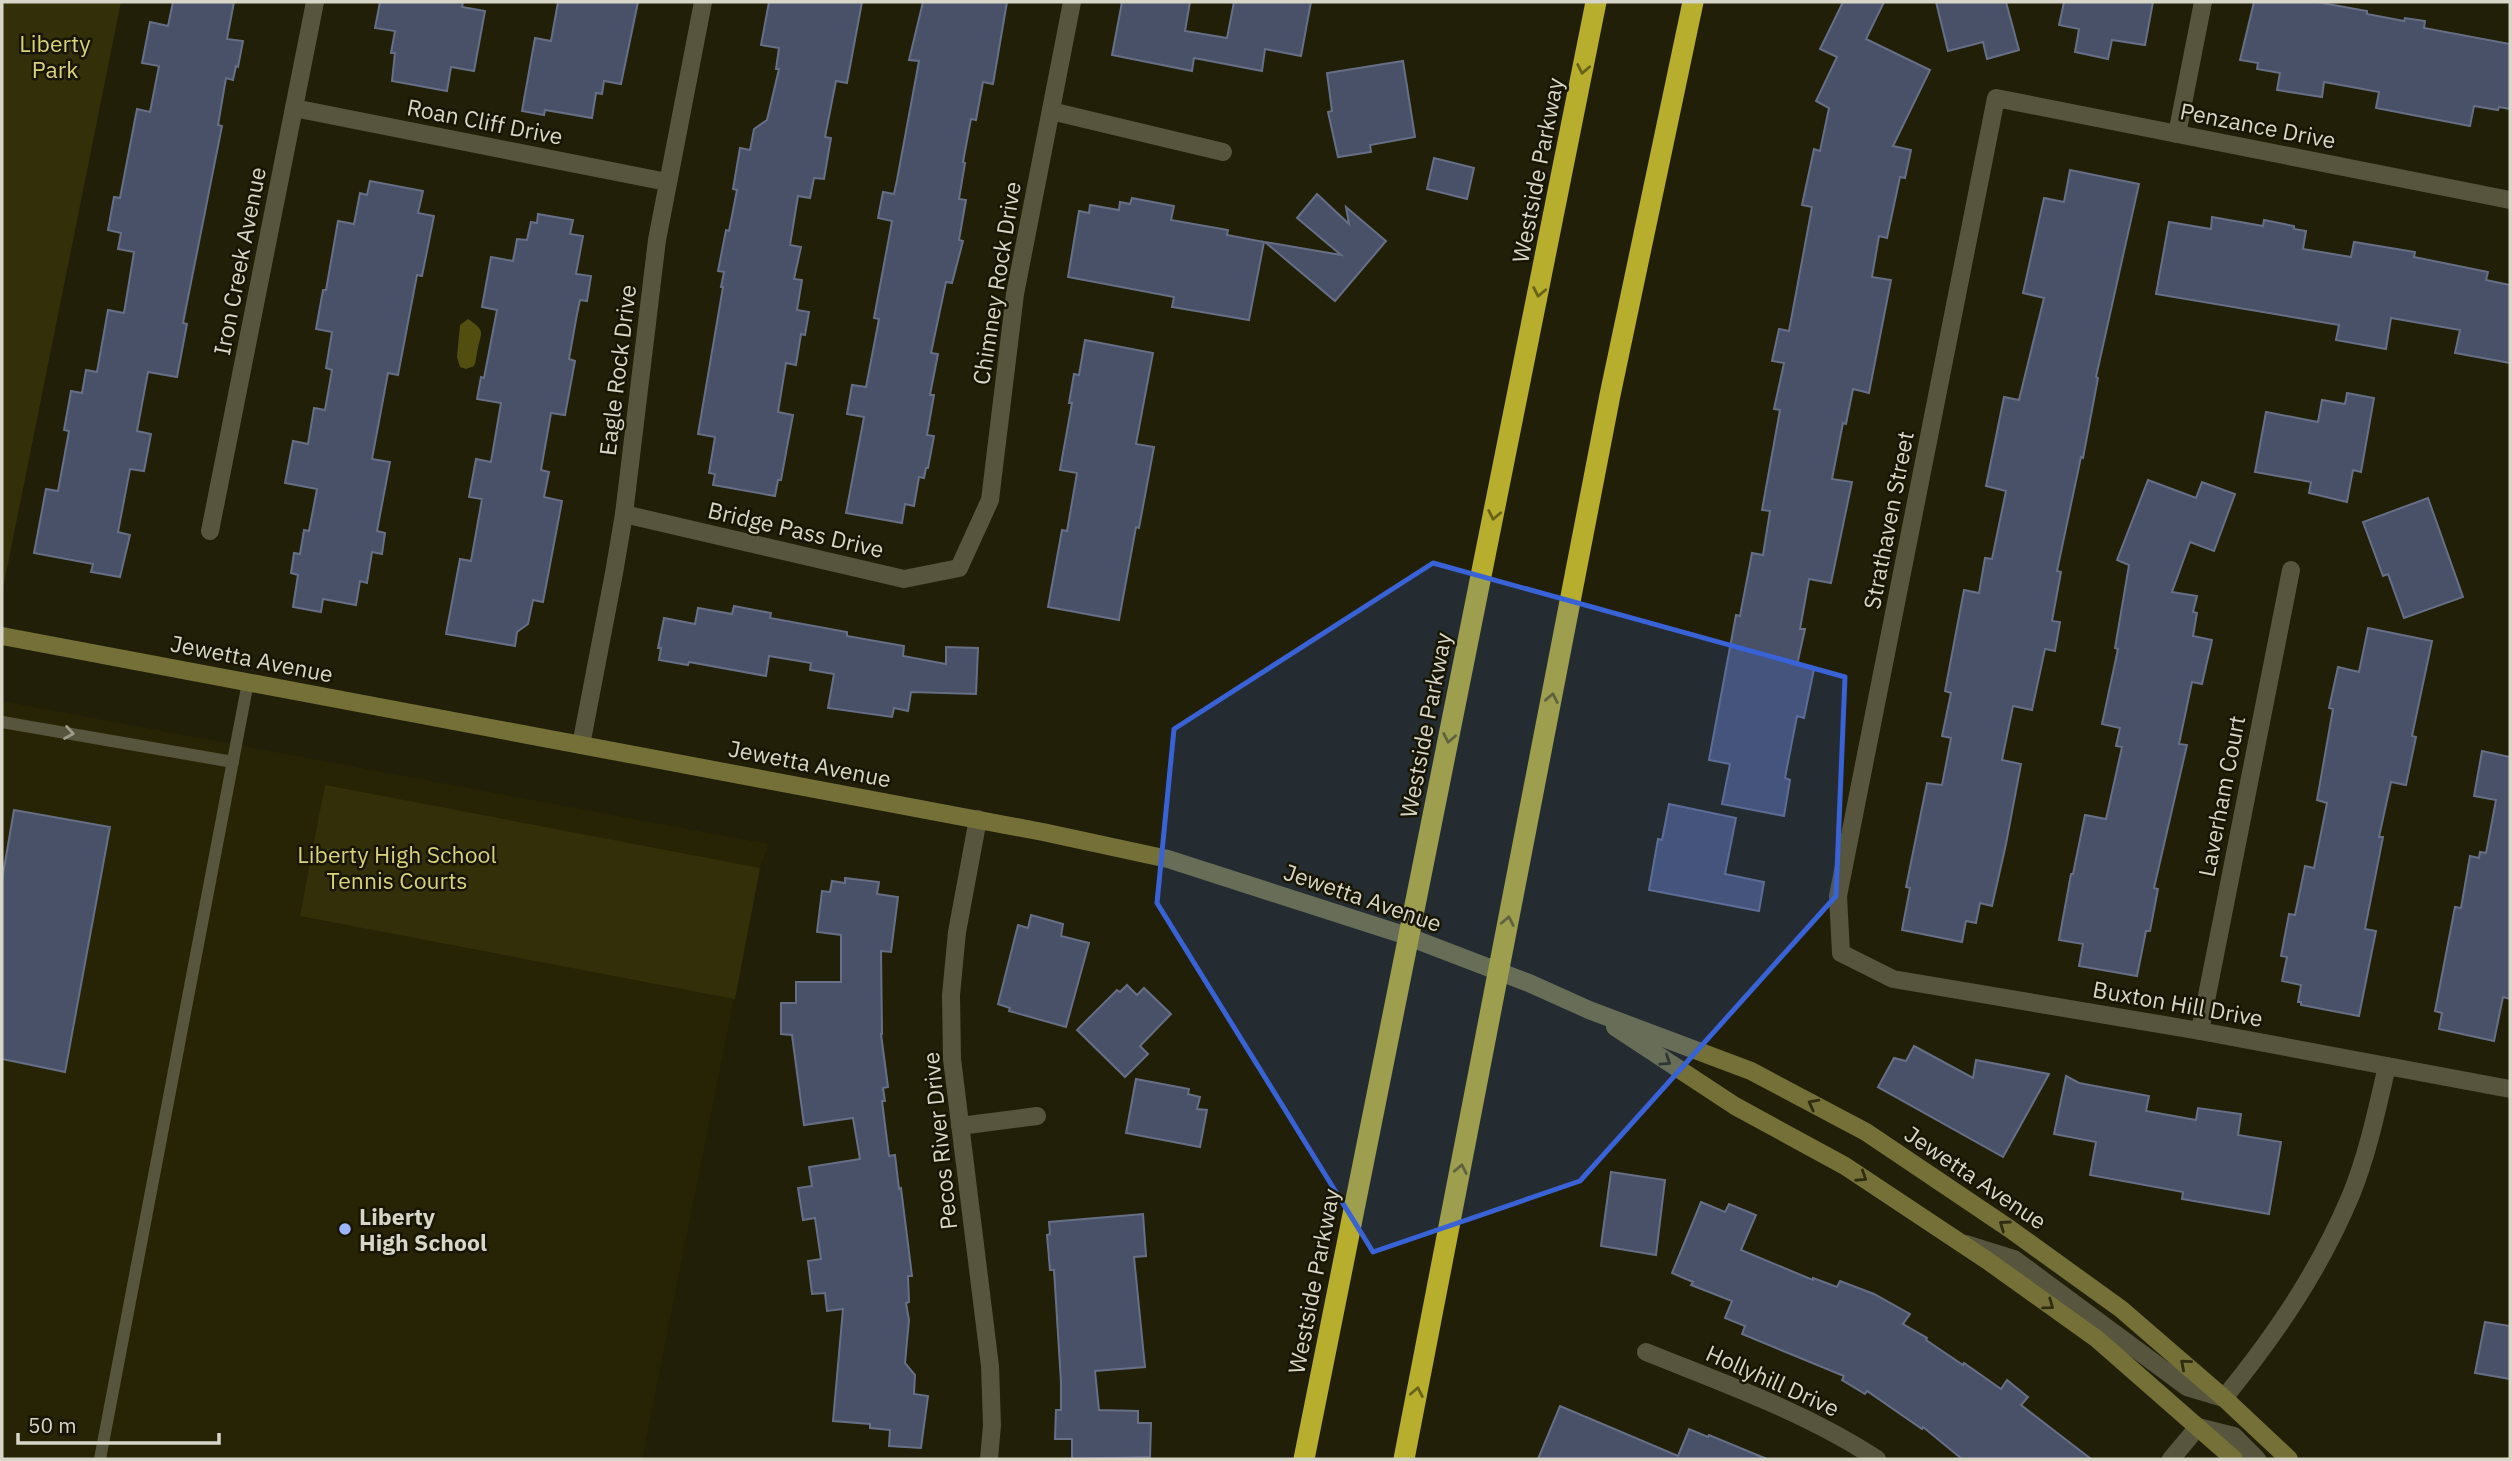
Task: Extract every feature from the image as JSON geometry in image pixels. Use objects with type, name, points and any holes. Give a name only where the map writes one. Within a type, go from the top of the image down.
[{"type":"highway","name":"Westside Parkway","points":[[1304,1459],[1596,2]]},
{"type":"highway","points":[[1405,1459],[1610,395],[1693,2]]},
{"type":"street","name":"Iron Creek Avenue","points":[[210,531],[315,2]]},
{"type":"street","name":"Eagle Rock Drive","points":[[580,745],[624,514],[657,240],[703,2]]},
{"type":"street","name":"Chimney Rock Drive","points":[[959,568],[990,500],[1015,294],[1072,2]]},
{"type":"street","points":[[2177,134],[2203,2]]},
{"type":"street","name":"Penzance Drive","points":[[1996,98],[2510,200]]},
{"type":"street","name":"Strathaven Street","points":[[1841,953],[1838,896],[1996,98]]},
{"type":"street","name":"Roan Cliff Drive","points":[[294,108],[667,182]]},
{"type":"street","points":[[1051,111],[1223,152]]},
{"type":"street","name":"Bridge Pass Drive","points":[[624,514],[904,579],[959,568]]},
{"type":"street","name":"Laverham Court","points":[[2200,1031],[2291,570]]},
{"type":"street","name":"Jewetta Avenue","points":[[2,636],[978,819],[1168,859],[1336,912],[1465,958],[1589,1010],[1751,1071],[1866,1132],[2121,1308],[2289,1459]]},
{"type":"street","name":"Pecos River Drive","points":[[978,819],[957,932],[951,995],[952,1059],[990,1366],[992,1425],[989,1459]]},
{"type":"street","name":"Buxton Hill Drive","points":[[1841,953],[1893,979],[2200,1031],[2510,1089]]},
{"type":"street","name":"Jewetta Avenue","points":[[1589,1010],[1735,1106],[1845,1166],[1958,1241],[2097,1339],[2234,1459]]},
{"type":"street","points":[[1958,1241],[2014,1259],[2187,1387],[2224,1398],[2293,1307],[2326,1251],[2352,1193],[2372,1132],[2387,1066]]},
{"type":"street","points":[[960,1126],[1037,1116]]},
{"type":"street","name":"Hollyhill Drive","points":[[1646,1352],[1792,1411],[1877,1459]]},
{"type":"street","points":[[2171,1459],[2199,1427],[2234,1436],[2257,1459]]},
{"type":"lane","points":[[100,1459],[248,682]]},
{"type":"lane","points":[[2,722],[233,762]]},
{"type":"highlighted area","points":[[1433,563],[1845,677],[1836,896],[1580,1181],[1373,1252],[1157,903],[1174,729]]},
{"type":"shaded area","points":[[468,319],[480,329],[481,334],[474,366],[466,369],[460,367],[457,357],[460,325]]},
{"type":"shaded area","name":"Liberty High School","points":[[2,701],[768,844],[760,868],[642,1459],[2,1459]]},
{"type":"green space","name":"Liberty Park","points":[[2,2],[121,2],[2,593]]},
{"type":"green space","name":"Liberty High School Tennis Courts","points":[[325,785],[760,868],[735,999],[300,916]]},
{"type":"building","points":[[173,2],[234,2],[227,39],[243,41],[233,80],[226,78],[218,125],[222,126],[183,323],[187,324],[177,377],[148,372],[137,431],[151,434],[144,471],[130,469],[118,532],[130,535],[120,577],[91,572],[93,564],[34,553],[46,489],[58,491],[69,431],[64,430],[71,391],[82,393],[86,370],[97,372],[108,310],[124,313],[134,252],[118,249],[121,233],[108,230],[114,197],[120,198],[137,109],[150,112],[159,66],[142,63],[150,22],[168,26]]},
{"type":"building","points":[[380,2],[463,2],[462,7],[485,11],[474,71],[451,67],[447,91],[392,81],[395,53],[391,53],[395,31],[375,28]]},
{"type":"building","points":[[558,2],[638,2],[621,84],[604,81],[602,94],[596,93],[592,118],[545,110],[544,115],[522,111],[535,38],[551,41]]},
{"type":"building","points":[[769,2],[862,2],[847,83],[836,81],[825,137],[831,138],[824,179],[814,178],[810,198],[798,196],[790,245],[801,247],[794,279],[802,280],[797,310],[809,312],[805,335],[801,334],[796,365],[786,363],[778,412],[793,415],[781,480],[778,480],[775,496],[713,485],[715,474],[709,473],[715,437],[698,434],[723,287],[724,272],[718,271],[737,190],[733,189],[740,148],[750,150],[754,129],[767,120],[779,69],[776,69],[779,48],[761,45]]},
{"type":"building","points":[[923,2],[1007,2],[993,84],[983,82],[976,120],[971,119],[963,162],[959,199],[966,200],[959,240],[963,241],[952,283],[946,282],[931,353],[938,354],[930,395],[934,395],[927,435],[934,436],[928,468],[924,478],[919,477],[914,506],[905,504],[902,523],[846,513],[864,417],[847,414],[852,385],[866,387],[879,319],[874,318],[892,221],[878,218],[883,192],[894,194],[897,180],[919,61],[909,60]]},
{"type":"building","points":[[1122,2],[1190,2],[1185,31],[1227,38],[1234,2],[1311,2],[1301,56],[1265,49],[1262,71],[1194,58],[1192,71],[1112,55]]},
{"type":"building","points":[[1843,2],[1884,2],[1866,39],[1930,70],[1893,146],[1911,150],[1905,178],[1900,177],[1887,238],[1879,236],[1872,277],[1891,280],[1869,393],[1853,389],[1846,424],[1843,423],[1832,479],[1852,482],[1831,583],[1809,579],[1800,629],[1805,629],[1797,665],[1814,669],[1804,718],[1797,716],[1785,778],[1790,780],[1784,816],[1722,804],[1730,764],[1709,760],[1736,615],[1740,616],[1752,553],[1763,555],[1770,511],[1762,510],[1780,410],[1774,409],[1784,363],[1772,361],[1779,329],[1789,331],[1812,207],[1802,205],[1814,149],[1820,151],[1829,108],[1816,101],[1837,57],[1820,49]]},
{"type":"building","points":[[1936,2],[2006,2],[2019,50],[1987,59],[1983,42],[1948,51]]},
{"type":"building","points":[[2064,2],[2153,2],[2145,45],[2112,40],[2108,59],[2075,52],[2079,29],[2059,25]]},
{"type":"building","points":[[2254,2],[2317,2],[2404,21],[2405,18],[2425,21],[2424,28],[2510,44],[2510,109],[2474,106],[2470,126],[2376,108],[2379,92],[2324,82],[2322,97],[2277,90],[2280,73],[2257,69],[2258,63],[2240,60]]},
{"type":"building","points":[[1403,61],[1415,137],[1370,145],[1371,152],[1338,157],[1328,112],[1332,111],[1327,73]]},
{"type":"building","points":[[1434,158],[1474,168],[1467,199],[1427,189]]},
{"type":"building","points":[[2070,170],[2139,184],[2057,571],[2061,572],[2052,621],[2060,622],[2055,651],[2045,649],[2032,710],[2013,706],[2002,760],[2021,764],[2006,844],[1992,906],[1980,903],[1976,923],[1966,921],[1962,942],[1902,930],[1910,888],[1906,887],[1927,783],[1942,785],[1951,738],[1942,736],[1951,693],[1945,691],[1964,590],[1979,593],[1985,558],[1992,559],[2006,491],[1986,486],[2004,397],[2019,400],[2044,298],[2023,293],[2044,198],[2064,202]]},
{"type":"building","points":[[370,181],[423,191],[418,213],[434,216],[422,276],[417,275],[398,375],[388,373],[372,459],[390,462],[377,531],[385,533],[382,554],[372,552],[367,583],[360,581],[356,605],[323,599],[321,612],[293,607],[298,575],[291,573],[294,553],[300,554],[304,530],[309,531],[317,489],[285,483],[293,441],[308,444],[314,408],[325,410],[332,370],[326,368],[332,332],[316,329],[338,221],[354,224],[360,193],[367,195]]},
{"type":"building","points":[[1317,194],[1349,224],[1346,207],[1386,241],[1335,301],[1265,242],[1341,255],[1297,218]]},
{"type":"building","points":[[1132,198],[1174,206],[1171,220],[1228,230],[1227,235],[1264,242],[1249,320],[1172,307],[1174,297],[1068,277],[1079,211],[1089,213],[1090,205],[1119,210],[1120,202],[1130,204]]},
{"type":"building","points":[[538,214],[573,220],[570,234],[583,236],[576,274],[591,276],[587,301],[580,300],[577,314],[569,359],[575,361],[565,415],[551,413],[541,470],[549,472],[544,497],[562,501],[543,602],[533,600],[528,624],[517,632],[515,646],[446,634],[460,559],[471,561],[482,499],[469,497],[476,459],[491,462],[501,403],[477,399],[481,377],[484,378],[497,310],[482,307],[491,257],[513,261],[517,239],[527,240],[531,222],[537,223]]},
{"type":"building","points":[[2212,217],[2263,226],[2264,220],[2294,226],[2294,229],[2306,231],[2303,249],[2351,257],[2354,242],[2415,252],[2414,257],[2488,272],[2486,280],[2510,285],[2510,363],[2455,353],[2460,330],[2391,318],[2386,349],[2336,340],[2339,325],[2156,294],[2169,222],[2211,229]]},
{"type":"building","points":[[1085,340],[1153,353],[1136,444],[1154,447],[1119,620],[1048,607],[1062,530],[1067,531],[1077,473],[1060,470],[1072,403],[1069,403],[1074,374],[1079,375]]},
{"type":"building","points":[[2347,393],[2374,398],[2361,472],[2353,470],[2347,502],[2309,493],[2311,482],[2255,472],[2266,412],[2318,422],[2322,400],[2345,404]]},
{"type":"building","points":[[2148,480],[2196,498],[2202,482],[2235,494],[2214,551],[2190,542],[2172,592],[2197,596],[2193,612],[2197,613],[2193,636],[2212,640],[2202,684],[2192,682],[2179,744],[2187,745],[2154,888],[2158,889],[2150,931],[2146,931],[2137,976],[2079,966],[2083,944],[2059,940],[2085,815],[2106,819],[2122,747],[2116,746],[2120,728],[2102,724],[2118,649],[2115,648],[2129,565],[2117,560]]},
{"type":"building","points":[[2428,498],[2463,597],[2404,618],[2388,574],[2383,576],[2363,522]]},
{"type":"building","points":[[734,606],[771,613],[770,618],[904,646],[903,656],[946,664],[946,647],[978,648],[976,694],[911,692],[908,711],[894,708],[892,717],[828,708],[834,674],[810,670],[811,663],[769,656],[766,676],[689,662],[688,665],[659,660],[661,648],[658,648],[664,618],[695,624],[698,608],[732,614]]},
{"type":"building","points":[[2368,628],[2432,641],[2412,736],[2416,737],[2406,785],[2391,782],[2379,837],[2383,837],[2365,929],[2376,931],[2359,1016],[2301,1005],[2301,1002],[2298,1002],[2301,985],[2282,981],[2287,957],[2281,956],[2289,914],[2295,915],[2305,866],[2314,868],[2327,803],[2317,800],[2333,709],[2329,708],[2338,667],[2359,672]]},
{"type":"building","points":[[2482,751],[2510,757],[2510,999],[2503,997],[2494,1041],[2439,1029],[2442,1013],[2435,1011],[2455,907],[2461,908],[2470,856],[2479,858],[2480,852],[2486,853],[2496,800],[2474,796]]},
{"type":"building","points":[[1669,804],[1736,818],[1725,874],[1764,882],[1759,911],[1649,890],[1658,839],[1662,840]]},
{"type":"building","points":[[14,810],[110,827],[65,1072],[2,1059],[2,880]]},
{"type":"building","points":[[845,878],[879,882],[877,894],[898,897],[891,952],[881,951],[881,1034],[888,1087],[883,1088],[885,1101],[882,1101],[889,1156],[895,1155],[899,1189],[901,1188],[912,1276],[908,1276],[909,1302],[906,1303],[909,1320],[905,1363],[915,1375],[914,1394],[928,1396],[921,1448],[889,1446],[890,1430],[870,1428],[870,1424],[833,1421],[843,1309],[827,1311],[825,1293],[812,1294],[808,1261],[821,1259],[815,1218],[803,1220],[798,1188],[812,1186],[809,1167],[860,1159],[853,1118],[804,1125],[792,1035],[781,1034],[781,1003],[796,1003],[796,982],[841,982],[841,935],[817,932],[822,891],[830,892],[832,881],[845,883]]},
{"type":"building","points":[[1031,915],[1063,924],[1061,936],[1089,943],[1066,1027],[1009,1011],[1010,1008],[998,1004],[1018,925],[1028,928]]},
{"type":"building","points":[[1127,985],[1137,995],[1144,988],[1171,1014],[1140,1046],[1148,1054],[1125,1077],[1077,1030],[1117,990],[1120,992]]},
{"type":"building","points":[[1914,1046],[1973,1078],[1976,1060],[2049,1074],[2003,1157],[1878,1087],[1894,1058],[1906,1061]]},
{"type":"building","points":[[2066,1076],[2079,1083],[2149,1096],[2146,1111],[2196,1120],[2198,1108],[2241,1114],[2238,1135],[2281,1142],[2269,1214],[2182,1199],[2183,1192],[2090,1175],[2096,1142],[2054,1134]]},
{"type":"building","points":[[1136,1079],[1189,1089],[1188,1094],[1200,1097],[1197,1109],[1207,1110],[1200,1147],[1126,1133]]},
{"type":"building","points":[[1611,1172],[1665,1180],[1656,1255],[1601,1246]]},
{"type":"building","points":[[1701,1202],[1725,1212],[1729,1204],[1756,1215],[1741,1250],[1813,1280],[1837,1287],[1840,1281],[1874,1294],[1910,1314],[1903,1324],[2001,1389],[2007,1380],[2028,1397],[2021,1405],[2091,1459],[1962,1459],[1923,1427],[1922,1429],[1867,1391],[1865,1394],[1842,1380],[1844,1376],[1742,1334],[1745,1326],[1725,1318],[1732,1301],[1691,1285],[1693,1282],[1672,1273]]},
{"type":"building","points":[[1143,1214],[1146,1256],[1134,1257],[1145,1367],[1095,1371],[1099,1410],[1138,1411],[1138,1423],[1151,1423],[1150,1457],[1072,1459],[1072,1439],[1055,1439],[1056,1410],[1061,1410],[1061,1382],[1054,1270],[1050,1270],[1047,1235],[1050,1234],[1049,1222]]},
{"type":"building","points":[[2485,1322],[2510,1326],[2510,1379],[2475,1373]]},
{"type":"building","points":[[1560,1406],[1678,1456],[1689,1429],[1767,1459],[1538,1459]]},
{"type":"place","name":"Liberty High School","points":[[345,1229]]}]
